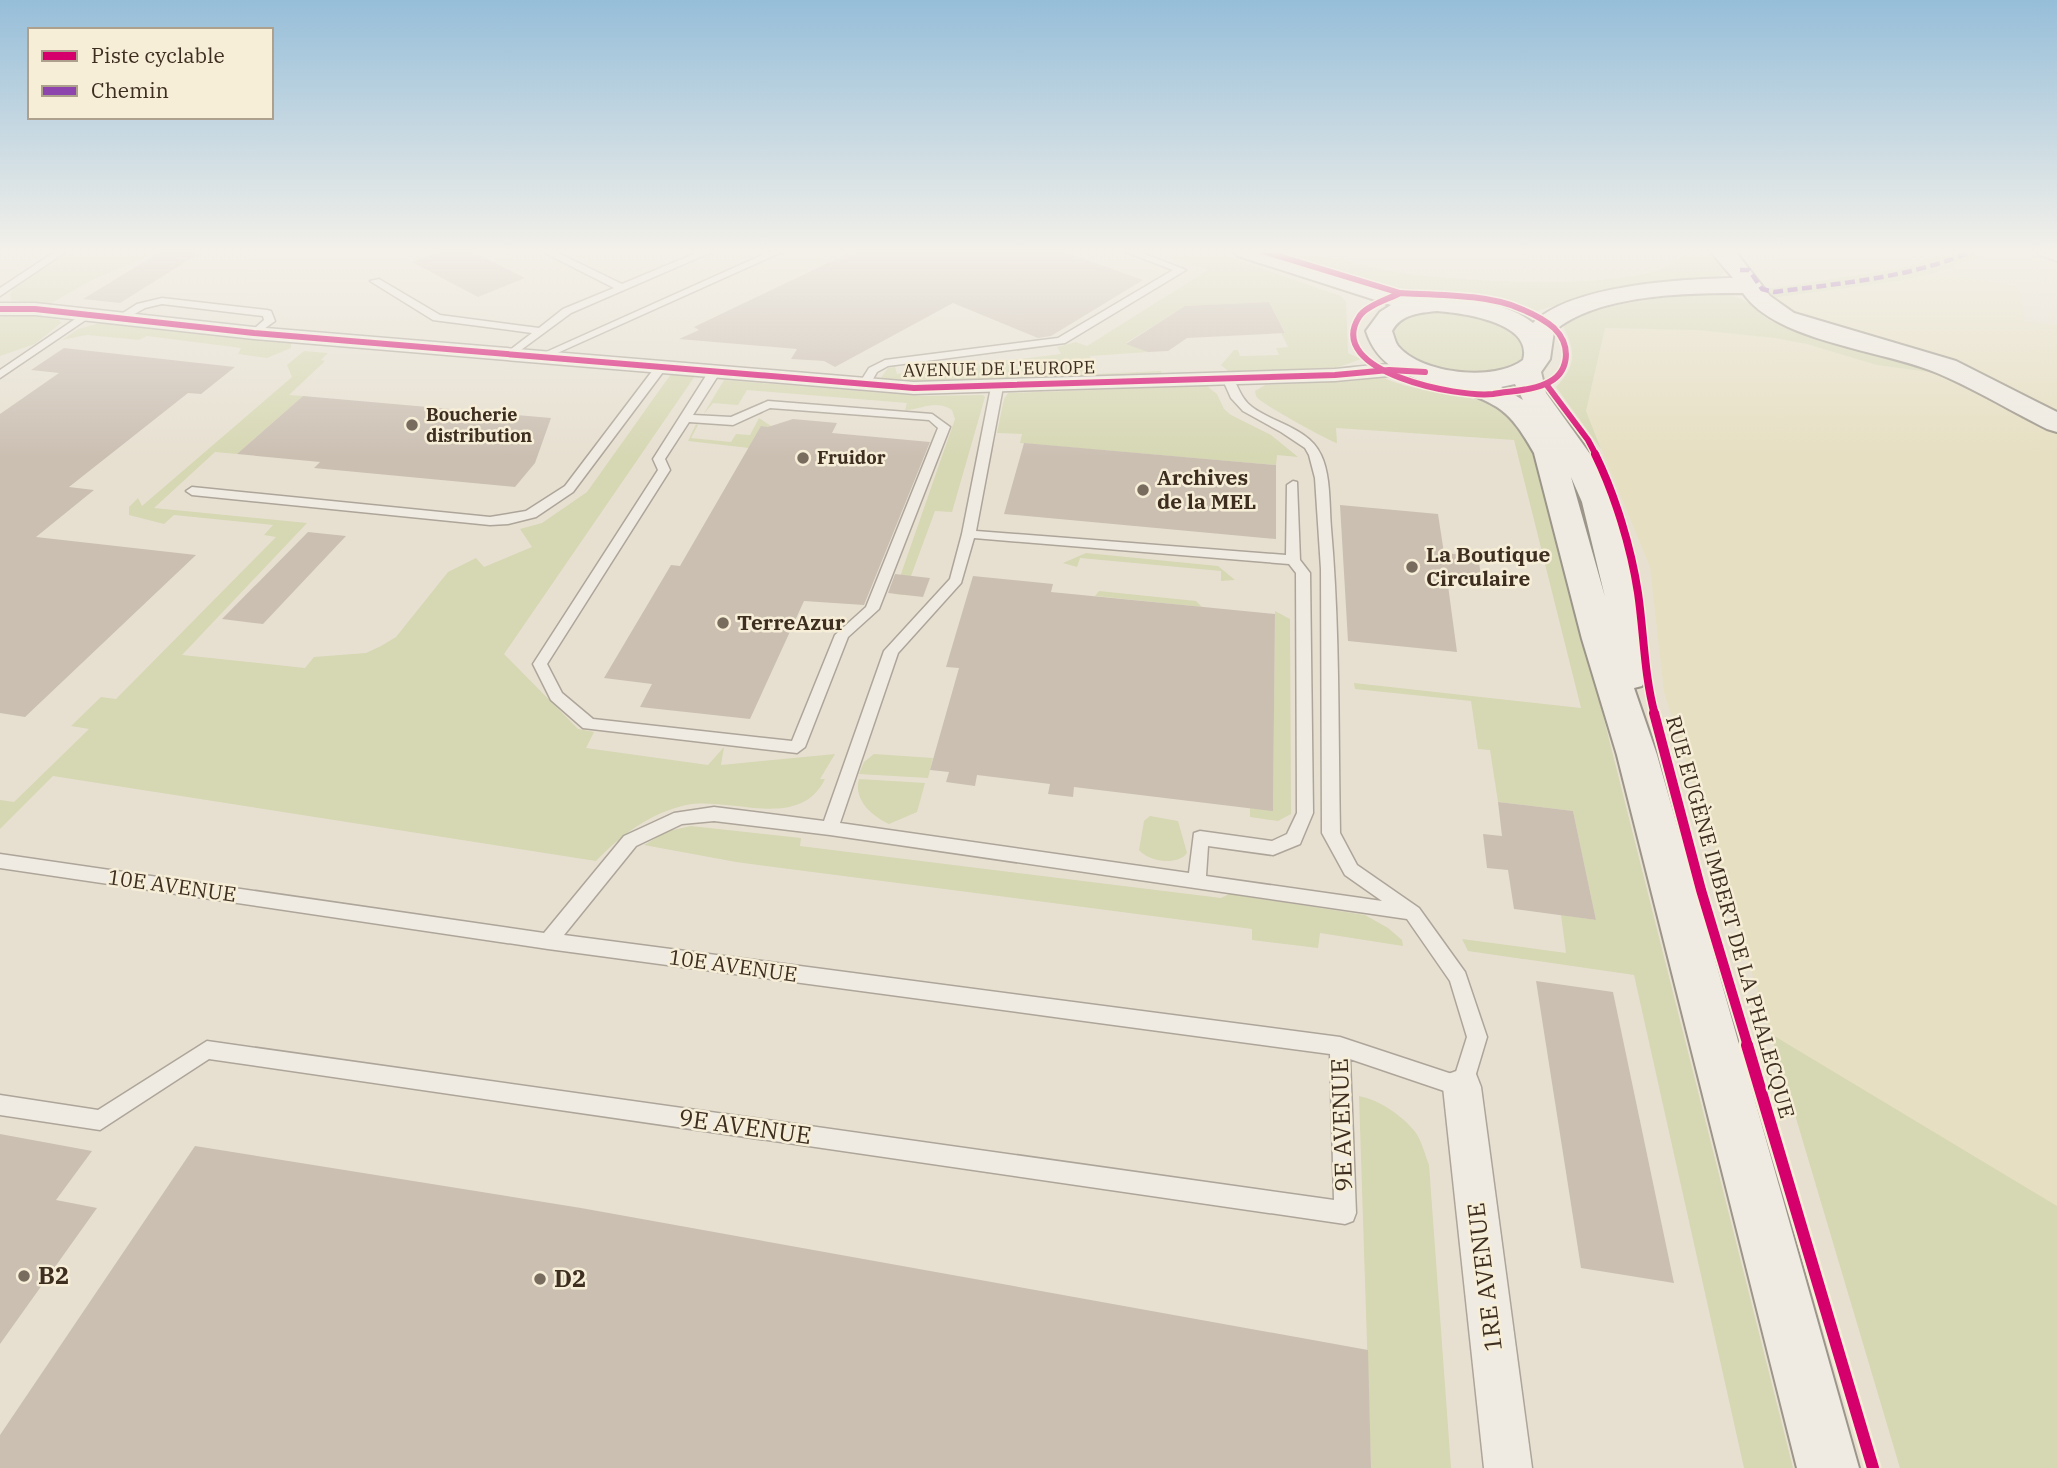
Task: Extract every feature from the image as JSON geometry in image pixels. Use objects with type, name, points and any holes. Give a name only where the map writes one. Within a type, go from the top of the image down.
[{"type":"street","name":"AVENUE DE L'EUROPE","points":[[133,320],[254,333],[927,389],[1321,375],[1389,370],[1438,376]]},
{"type":"street","points":[[1379,320],[1381,343],[1392,355],[1438,376],[1490,381],[1516,376],[1533,358],[1542,328],[1552,320]]},
{"type":"street","points":[[1380,329],[1391,320]]},
{"type":"street","points":[[1506,320],[1517,324],[1533,338],[1533,358]]},
{"type":"street","points":[[1790,320],[1946,368],[2057,423]]},
{"type":"street","name":"AVENUE DE L'EUROPE","points":[[1321,375],[1359,366],[1372,355],[1380,329]]},
{"type":"street","name":"RUE EUGÈNE IMBERT DE LA PHALECQUE","points":[[1533,358],[1530,388],[1575,454],[1598,502],[1609,538],[1622,590],[1637,755]]},
{"type":"street","name":"RUE EUGÈNE IMBERT DE LA PHALECQUE","points":[[1438,376],[1484,389],[1509,402],[1532,424],[1549,453],[1600,639],[1637,755],[1828,1468]]},
{"type":"street","name":"1RE AVENUE","points":[[1462,1087],[1508,1468]]},
{"type":"lane","points":[[0,375],[81,320]]},
{"type":"lane","points":[[449,320],[541,331]]},
{"type":"lane","points":[[510,355],[556,320]]},
{"type":"lane","points":[[540,358],[626,320]]},
{"type":"lane","points":[[865,384],[873,370],[885,363],[1061,341],[1097,320]]},
{"type":"lane","points":[[192,491],[490,521],[531,514],[569,489],[660,368]]},
{"type":"lane","points":[[687,418],[733,421],[768,404],[932,417],[944,426],[872,609],[842,635],[797,747],[589,724],[556,696],[540,664],[664,470],[659,459],[715,371]]},
{"type":"lane","points":[[1228,378],[1237,398],[1247,409],[1294,434],[1315,455],[1321,478],[1328,569],[1331,833],[1351,870],[1413,913],[1458,978],[1477,1037],[1462,1087]]},
{"type":"lane","points":[[830,828],[891,651],[956,580],[969,534],[997,387]]},
{"type":"lane","points":[[1197,881],[1200,838],[1273,848],[1294,839],[1305,813],[1303,573],[1293,561],[1293,485]]},
{"type":"lane","points":[[969,534],[1293,561]]},
{"type":"lane","points":[[548,942],[630,841],[680,818],[714,814],[830,828],[1413,913]]},
{"type":"lane","name":"10E AVENUE","points":[[0,861],[548,942],[1340,1046],[1462,1087]]},
{"type":"lane","name":"9E AVENUE","points":[[0,1105],[100,1120],[207,1050],[1345,1213],[1340,1046]]},
{"type":"shaded area","points":[[1810,320],[2025,320],[2057,325],[2057,1468],[1900,1468],[1771,1034],[1664,692],[1650,567],[1586,411],[1605,328],[1698,330],[1775,338],[1807,344],[1877,365],[1943,374]]},
{"type":"green space","points":[[0,320],[56,320],[61,323],[35,344],[0,356]]},
{"type":"green space","points":[[1129,320],[1163,320],[1126,343],[1148,352],[1090,356],[1094,374],[1161,371],[1162,376],[919,384],[880,379],[888,368],[895,367],[897,374],[1061,354],[1057,347],[1076,342],[1087,346]]},
{"type":"green space","points":[[1278,320],[1347,320],[1348,353],[1361,359],[1333,369],[1228,371],[1221,365],[1234,350],[1238,350],[1240,356],[1279,355],[1276,348],[1288,347],[1281,333],[1285,332]]},
{"type":"green space","points":[[1405,320],[1487,320],[1514,333],[1521,341],[1523,356],[1511,366],[1495,372],[1475,374],[1435,367],[1416,360],[1402,349],[1392,337],[1398,323]]},
{"type":"green space","points":[[1572,320],[1769,320],[1943,374],[1877,365],[1807,344],[1775,338],[1698,330],[1605,328],[1586,411],[1601,449],[1556,387],[1568,372],[1572,357],[1570,342],[1562,324]]},
{"type":"green space","points":[[100,323],[291,343],[291,348],[267,358],[238,354],[241,348],[147,336],[139,340],[87,335],[62,340],[78,329]]},
{"type":"green space","points":[[304,351],[328,353],[321,360],[325,361],[289,395],[303,396],[237,454],[215,452],[154,508],[307,523],[182,655],[305,668],[314,657],[366,653],[381,646],[396,637],[448,572],[476,558],[484,567],[532,547],[520,529],[542,523],[587,492],[671,374],[695,376],[504,654],[578,729],[594,732],[586,748],[708,765],[724,747],[721,765],[835,754],[820,779],[825,779],[813,795],[799,804],[781,808],[704,803],[686,805],[648,819],[616,842],[596,861],[53,776],[0,829],[0,800],[14,802],[89,729],[71,726],[101,697],[116,699],[276,537],[264,535],[273,525],[174,515],[164,524],[129,515],[129,507],[138,498],[142,506],[292,377],[287,365]]},
{"type":"green space","points":[[1381,376],[1414,388],[1475,399],[1508,412],[1519,422],[1539,462],[1793,1468],[1744,1468],[1634,975],[1468,951],[1462,939],[1566,953],[1561,915],[1596,920],[1573,811],[1498,802],[1490,750],[1478,749],[1471,701],[1355,689],[1354,683],[1581,708],[1514,440],[1336,428],[1337,443],[1265,404],[1255,391],[1265,385],[1354,381]]},
{"type":"green space","points":[[724,380],[920,396],[985,397],[952,512],[935,511],[904,595],[894,594],[955,419],[952,410],[934,405],[905,410],[907,403],[747,390],[738,405],[713,403],[703,415]]},
{"type":"green space","points":[[1207,386],[1217,394],[1224,409],[1231,415],[1271,435],[1298,457],[1277,455],[1276,465],[1020,443],[1022,434],[997,433],[1004,399],[1008,393]]},
{"type":"green space","points":[[759,418],[771,426],[749,448],[688,441],[696,424],[698,425],[691,438],[731,442],[736,434],[750,435]]},
{"type":"green space","points":[[1086,553],[1218,566],[1235,580],[1221,581],[1221,571],[1080,558],[1077,567],[1063,563]]},
{"type":"green space","points":[[1099,591],[1196,601],[1202,607],[1095,596]]},
{"type":"green space","points":[[1275,611],[1290,619],[1291,814],[1278,821],[1250,817],[1250,808],[1273,810]]},
{"type":"green space","points":[[874,754],[933,758],[928,778],[859,774],[864,762]]},
{"type":"green space","points":[[859,779],[925,783],[917,812],[889,824],[883,821],[870,812],[861,800]]},
{"type":"green space","points":[[1150,816],[1178,821],[1187,853],[1177,860],[1163,861],[1149,857],[1139,850],[1144,821]]},
{"type":"green space","points":[[691,826],[801,838],[800,846],[1221,898],[1229,894],[1365,915],[1388,928],[1402,940],[1403,946],[1320,933],[1318,948],[1252,940],[1252,929],[736,862],[644,845],[668,831]]},
{"type":"green space","points":[[1771,1034],[2057,1206],[2057,1468],[1900,1468]]},
{"type":"green space","points":[[1359,1096],[1383,1105],[1405,1121],[1418,1137],[1429,1165],[1451,1468],[1371,1468]]},
{"type":"building","points":[[710,320],[923,320],[835,367],[824,361],[791,359],[797,349],[679,339],[699,330],[694,327]]},
{"type":"building","points":[[993,320],[1078,320],[1051,336],[1038,338]]},
{"type":"building","points":[[1164,320],[1278,320],[1285,333],[1187,338],[1168,351],[1148,352],[1126,344]]},
{"type":"building","points":[[64,348],[235,367],[201,394],[188,393],[69,487],[94,490],[36,537],[196,555],[25,717],[0,713],[0,414],[59,373],[31,370]]},
{"type":"building","points":[[303,396],[551,418],[535,463],[515,487],[314,468],[320,462],[237,454]]},
{"type":"building","points":[[793,419],[837,423],[832,433],[930,442],[864,605],[804,601],[750,719],[640,707],[652,684],[604,678],[671,565],[680,566],[761,426],[768,427]]},
{"type":"building","name":"Archives de la MEL","points":[[1024,443],[1276,465],[1276,539],[1004,514]]},
{"type":"building","name":"La Boutique Circulaire","points":[[1340,505],[1438,514],[1444,553],[1478,556],[1482,582],[1447,578],[1457,652],[1348,641]]},
{"type":"building","points":[[308,532],[346,536],[263,624],[222,619]]},
{"type":"building","points":[[895,574],[930,578],[923,597],[888,593]]},
{"type":"building","points":[[973,576],[1053,584],[1051,592],[1275,614],[1273,811],[1074,787],[1073,797],[1048,794],[1050,784],[977,775],[975,786],[946,782],[949,772],[930,770],[959,668],[946,667]]},
{"type":"building","points":[[1498,802],[1573,811],[1596,920],[1514,909],[1508,870],[1487,868],[1483,834],[1502,836]]},
{"type":"building","points":[[1536,981],[1613,992],[1674,1283],[1581,1268]]},
{"type":"building","name":"B2","points":[[0,1134],[92,1151],[56,1200],[97,1208],[0,1344]]},
{"type":"building","name":"D2","points":[[195,1146],[581,1208],[1368,1350],[1371,1468],[0,1468],[0,1435]]},
{"type":"cycle path","points":[[131,320],[254,333],[914,388],[1335,375],[1389,370],[1425,372]]},
{"type":"cycle path","points":[[1358,320],[1353,330],[1359,352],[1392,375],[1425,387],[1476,396],[1546,384],[1560,374],[1567,362],[1566,349],[1554,328],[1540,320]]},
{"type":"cycle path","points":[[1546,384],[1588,440],[1597,457],[1622,528],[1638,591],[1647,686],[1701,890],[1873,1468]]},
{"type":"place","name":"Boucherie distribution","points":[[412,425]]},
{"type":"place","name":"Fruidor","points":[[803,458]]},
{"type":"place","name":"Archives de la MEL","points":[[1143,490]]},
{"type":"place","name":"La Boutique Circulaire","points":[[1412,567]]},
{"type":"place","name":"TerreAzur","points":[[723,623]]},
{"type":"place","name":"B2","points":[[24,1276]]},
{"type":"place","name":"D2","points":[[540,1279]]}]
